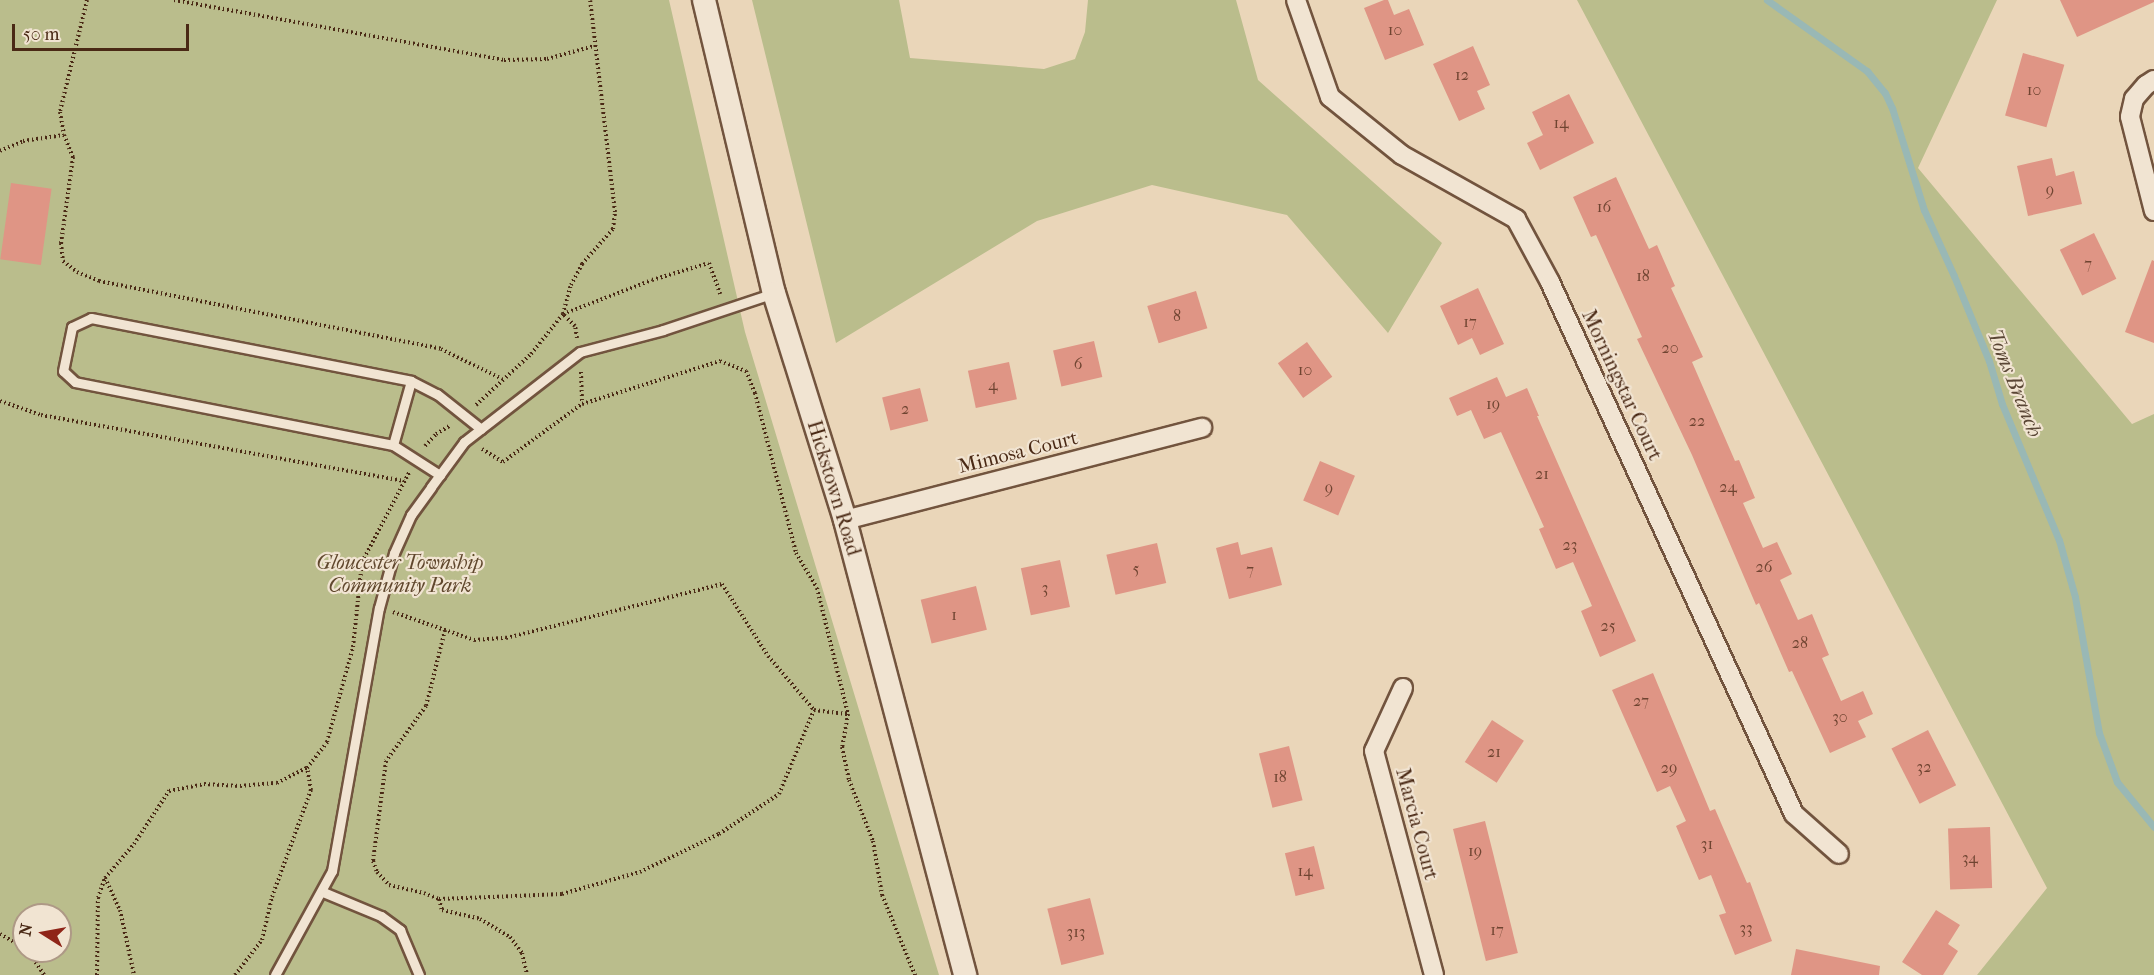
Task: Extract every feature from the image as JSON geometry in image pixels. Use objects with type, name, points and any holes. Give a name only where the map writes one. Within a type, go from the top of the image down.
[{"type":"street","name":"Hickstown Road","points":[[704,0],[774,293],[845,520],[965,975]]},
{"type":"street","name":"Morningstar Court","points":[[1296,0],[1330,97],[1401,155],[1516,219],[1550,282],[1794,814],[1839,854]]},
{"type":"street","points":[[2154,80],[2146,85],[2134,99],[2130,117],[2154,211]]},
{"type":"street","name":"Mimosa Court","points":[[845,520],[1203,428]]},
{"type":"street","name":"Marcia Court","points":[[1403,688],[1374,751],[1434,975]]},
{"type":"lane","points":[[275,975],[323,892],[332,871],[379,608],[394,553],[411,515],[464,442],[580,352],[725,310],[774,293]]},
{"type":"lane","points":[[440,475],[393,445],[75,382],[63,371],[72,327],[91,318],[411,381],[437,394],[481,429]]},
{"type":"lane","points":[[393,445],[411,381]]},
{"type":"lane","points":[[323,892],[381,916],[400,930],[419,975]]},
{"type":"path","points":[[87,0],[60,112],[64,135],[73,157],[61,243],[63,261],[77,272],[99,280],[441,348],[502,379]]},
{"type":"path","points":[[174,0],[504,60],[547,59],[594,46]]},
{"type":"path","points":[[0,151],[23,141],[64,135]]},
{"type":"path","points":[[582,405],[580,352],[575,326],[563,314],[601,298],[709,263],[725,310]]},
{"type":"path","points":[[442,433],[485,450],[503,462],[582,405],[720,361],[746,371],[755,393],[796,553],[818,588],[848,714],[842,747],[849,780],[873,841],[882,895],[915,975]]},
{"type":"path","points":[[0,401],[41,415],[404,481]]},
{"type":"path","points":[[358,603],[474,639],[506,638],[722,584],[768,656],[814,710],[848,714]]},
{"type":"path","points":[[445,630],[426,706],[386,761],[372,850],[377,872],[389,885],[424,893],[438,899],[562,894],[640,872],[719,834],[778,794],[814,710]]},
{"type":"path","points":[[97,975],[98,898],[105,878],[134,844],[169,791],[204,784],[240,786],[277,783],[307,768]]},
{"type":"path","points":[[105,878],[120,910],[134,975]]},
{"type":"path","points":[[438,899],[442,910],[480,919],[510,937],[522,953],[527,975]]},
{"type":"green space","name":"Gloucester Township Community Park","points":[[0,0],[669,0],[745,332],[939,975],[0,975]]},
{"type":"green space","points":[[752,0],[899,0],[910,58],[1044,69],[1075,59],[1085,32],[1088,0],[1236,0],[1258,80],[1442,243],[1388,333],[1287,215],[1152,185],[1037,221],[836,343]]},
{"type":"green space","points":[[1577,0],[1997,0],[1918,168],[2132,424],[2154,414],[2154,975],[1977,975],[2047,888]]},
{"type":"building","points":[[1388,0],[1394,15],[1409,9],[1424,45],[1385,60],[1364,8]]},
{"type":"building","points":[[2060,0],[2154,0],[2154,2],[2077,37]]},
{"type":"building","points":[[1473,46],[1490,85],[1477,91],[1485,109],[1459,121],[1433,64]]},
{"type":"building","points":[[2023,53],[2064,65],[2046,127],[2005,115]]},
{"type":"building","points":[[1569,94],[1594,143],[1540,170],[1527,143],[1543,135],[1532,112]]},
{"type":"building","points":[[2052,158],[2056,176],[2074,171],[2082,204],[2028,216],[2017,166]]},
{"type":"building","points":[[1616,177],[1649,249],[1657,245],[1675,286],[1671,288],[1703,357],[1692,362],[1735,461],[1739,460],[1755,498],[1743,503],[1763,548],[1777,542],[1792,574],[1780,580],[1798,620],[1812,614],[1829,655],[1822,658],[1841,701],[1863,691],[1873,714],[1858,721],[1866,737],[1830,753],[1792,671],[1789,672],[1759,603],[1756,605],[1692,455],[1637,339],[1642,337],[1596,235],[1591,237],[1573,197]]},
{"type":"building","points":[[11,183],[52,189],[41,265],[0,259]]},
{"type":"building","points":[[2094,233],[2116,279],[2082,295],[2060,250]]},
{"type":"building","points":[[2152,260],[2154,261],[2154,343],[2125,332]]},
{"type":"building","points":[[1478,288],[1504,344],[1480,355],[1472,338],[1458,345],[1440,306]]},
{"type":"building","points":[[1196,291],[1207,328],[1159,343],[1147,306]]},
{"type":"building","points":[[1094,341],[1102,377],[1061,386],[1053,350]]},
{"type":"building","points":[[1307,342],[1332,377],[1303,398],[1278,363]]},
{"type":"building","points":[[1009,362],[1017,399],[976,408],[968,371]]},
{"type":"building","points":[[1497,377],[1506,397],[1527,388],[1539,416],[1537,416],[1636,641],[1600,657],[1581,611],[1592,606],[1573,562],[1556,569],[1539,529],[1544,527],[1501,432],[1484,439],[1471,410],[1457,416],[1449,398]]},
{"type":"building","points":[[920,388],[928,421],[890,430],[882,397]]},
{"type":"building","points":[[1320,461],[1355,476],[1338,515],[1303,501]]},
{"type":"building","points":[[1238,542],[1241,555],[1272,547],[1282,585],[1229,599],[1216,548]]},
{"type":"building","points":[[1157,543],[1166,583],[1116,595],[1106,555]]},
{"type":"building","points":[[1060,560],[1070,607],[1031,615],[1021,568]]},
{"type":"building","points":[[976,586],[987,630],[932,643],[921,600]]},
{"type":"building","points":[[1653,673],[1710,811],[1715,809],[1747,883],[1750,882],[1772,941],[1735,955],[1719,915],[1726,913],[1711,875],[1699,880],[1676,826],[1686,821],[1670,786],[1657,792],[1612,690]]},
{"type":"building","points":[[1492,720],[1524,741],[1497,783],[1465,762]]},
{"type":"building","points":[[1928,730],[1956,785],[1920,804],[1891,749]]},
{"type":"building","points":[[1289,746],[1303,800],[1272,808],[1259,753]]},
{"type":"building","points":[[1485,821],[1518,953],[1486,961],[1453,829]]},
{"type":"building","points":[[1990,827],[1992,888],[1950,889],[1948,828]]},
{"type":"building","points":[[1314,846],[1325,889],[1296,896],[1285,853]]},
{"type":"building","points":[[1090,898],[1104,954],[1061,965],[1047,909]]},
{"type":"building","points":[[1936,910],[1960,925],[1948,944],[1958,951],[1943,975],[1922,975],[1902,962]]},
{"type":"building","points":[[1796,949],[1880,966],[1879,975],[1791,975]]},
{"type":"waterway","name":"Toms Branch","points":[[1767,0],[1867,71],[1885,93],[1892,108],[1924,210],[1989,361],[2002,404],[2059,540],[2075,597],[2099,733],[2117,782],[2154,827]]}]
